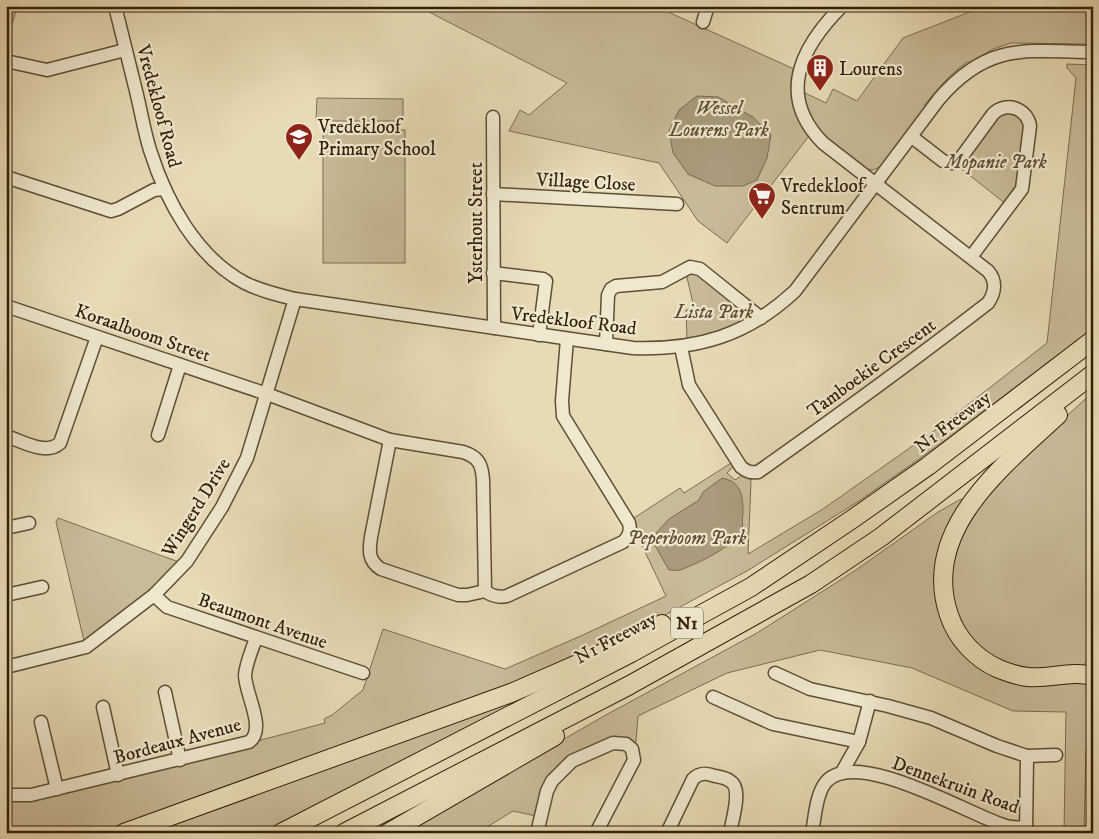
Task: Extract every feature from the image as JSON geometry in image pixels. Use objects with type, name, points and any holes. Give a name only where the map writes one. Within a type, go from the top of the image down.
[{"type":"highway","name":"N1 Freeway","points":[[281,833],[640,649],[772,574],[928,466],[1093,340]]},
{"type":"highway","points":[[1093,375],[1082,392],[980,490],[960,520],[948,548],[942,585],[947,609],[957,633],[974,653],[985,661],[1012,674],[1028,677],[1093,676]]},
{"type":"highway","name":"N1","points":[[344,833],[638,681],[761,614],[844,563],[1093,375]]},
{"type":"highway","points":[[124,833],[511,693],[605,652],[748,581],[772,574]]},
{"type":"highway","points":[[388,833],[611,704],[628,692],[638,681]]},
{"type":"street","name":"Vredekloof Road","points":[[115,6],[150,150],[163,188],[190,233],[216,263],[243,282],[257,289],[295,300],[633,348],[681,347],[718,338],[761,318],[778,306],[795,291],[950,87],[978,65],[995,56],[1012,52],[1093,52]]},
{"type":"street","points":[[702,22],[708,6]]},
{"type":"street","name":"Tamboekie Crescent","points":[[681,347],[686,379],[695,397],[741,467],[750,472],[758,472],[861,399],[988,303],[993,293],[993,278],[988,271],[816,136],[806,121],[799,100],[798,80],[805,53],[820,29],[842,6]]},
{"type":"street","points":[[6,61],[47,70],[125,50]]},
{"type":"street","points":[[912,136],[944,161],[952,163],[960,159],[993,114],[999,109],[1017,109],[1027,116],[1030,126],[1022,189],[971,257]]},
{"type":"street","name":"Ysterhout Street","points":[[493,117],[494,328]]},
{"type":"street","points":[[6,177],[108,211],[118,209],[154,190],[163,188]]},
{"type":"street","name":"Village Close","points":[[493,194],[677,204]]},
{"type":"street","points":[[606,344],[607,297],[611,289],[616,286],[662,282],[690,267],[700,269],[761,318]]},
{"type":"street","points":[[493,273],[543,278],[546,281],[539,335]]},
{"type":"street","name":"Wingerd Drive","points":[[6,667],[86,647],[154,595],[187,561],[222,507],[248,458],[295,300]]},
{"type":"street","name":"Koraalboom Street","points":[[6,306],[267,394],[390,440],[463,452],[473,456],[480,462],[483,480],[485,591]]},
{"type":"street","points":[[6,436],[47,449],[55,448],[60,443],[97,337]]},
{"type":"street","points":[[390,440],[371,537],[370,553],[372,561],[381,569],[454,594],[467,595],[485,591],[496,597],[507,596],[623,542],[629,535],[629,523],[563,416],[562,401],[567,339]]},
{"type":"street","points":[[158,435],[180,365]]},
{"type":"street","points":[[6,528],[29,522]]},
{"type":"street","points":[[6,595],[42,587]]},
{"type":"street","name":"Beaumont Avenue","points":[[154,595],[167,607],[363,673]]},
{"type":"street","name":"Bordeaux Avenue","points":[[6,795],[31,795],[244,745],[253,740],[257,728],[245,677],[256,638]]},
{"type":"street","points":[[775,673],[810,689],[870,701],[940,721],[997,746],[1027,756],[1056,756]]},
{"type":"street","points":[[165,692],[180,760]]},
{"type":"street","points":[[713,697],[773,724],[859,742]]},
{"type":"street","points":[[812,833],[821,790],[828,780],[842,772],[859,742],[870,701]]},
{"type":"street","points":[[103,707],[118,775]]},
{"type":"street","points":[[41,722],[57,789]]},
{"type":"street","points":[[537,833],[547,791],[552,781],[572,762],[610,744],[622,743],[632,749],[634,760],[596,833]]},
{"type":"street","name":"Dennekruin Road","points":[[842,772],[886,776],[1003,825],[1026,830],[1027,756]]},
{"type":"street","points":[[668,833],[670,825],[694,779],[700,774],[705,773],[730,781],[736,787],[737,795],[730,833]]},
{"type":"green space","points":[[6,6],[17,6],[6,49]]},
{"type":"green space","name":"Wessel Lourens Park","points":[[429,6],[655,6],[794,69],[792,87],[796,113],[809,136],[727,243],[698,221],[659,163],[509,131],[520,110],[529,115],[567,83],[429,12]]},
{"type":"green space","points":[[985,6],[1093,6],[1093,44],[1011,43],[993,49],[971,62],[967,62],[939,88],[880,167],[873,170],[867,169],[835,145],[826,137],[812,118],[803,92],[826,103],[833,89],[857,101],[903,38]]},
{"type":"green space","name":"Peperboom Park","points":[[1067,64],[1093,65],[1093,328],[943,442],[859,501],[747,571],[652,622],[539,675],[98,833],[6,833],[6,798],[248,748],[261,740],[325,723],[324,719],[332,715],[363,690],[383,629],[505,669],[666,596],[635,531],[634,518],[680,488],[684,493],[731,463],[734,466],[727,473],[735,480],[742,475],[750,478],[751,482],[748,554],[823,509],[938,428],[1047,343],[1076,78],[1067,68]]},
{"type":"green space","points":[[317,98],[403,99],[403,121],[316,121]]},
{"type":"green space","name":"Mopanie Park","points":[[1009,112],[1025,120],[1020,184],[1006,204],[959,167],[998,116]]},
{"type":"green space","points":[[323,130],[405,130],[405,263],[323,263]]},
{"type":"green space","name":"Lista Park","points":[[695,271],[747,315],[744,320],[730,328],[687,339],[686,310],[694,308],[686,273]]},
{"type":"green space","points":[[1093,392],[1091,655],[1083,666],[1046,673],[994,661],[955,623],[949,558],[987,489]]},
{"type":"green space","points":[[961,499],[966,504],[941,565],[972,656],[1089,683],[1091,726],[1086,752],[1084,833],[1064,833],[1066,712],[1013,711],[912,668],[820,650],[727,673],[638,716],[636,742],[576,755],[536,816],[513,811],[487,827],[485,833],[401,833],[604,716],[757,633],[856,570],[938,512]]},
{"type":"green space","points":[[58,518],[179,562],[158,585],[84,641],[56,522]]},
{"type":"green space","points":[[511,701],[513,704],[262,833],[141,833]]},
{"type":"shaded area","points":[[697,96],[718,97],[753,117],[771,135],[767,158],[757,180],[743,186],[715,186],[688,174],[673,153],[669,131],[679,110]]},
{"type":"shaded area","points":[[722,478],[734,483],[742,496],[742,530],[732,542],[715,554],[680,570],[669,570],[653,542],[657,532],[669,519],[699,500],[703,492]]},
{"type":"place","name":"Lourens","points":[[820,92]]},
{"type":"place","name":"Vredekloof Primary School","points":[[299,161]]},
{"type":"place","name":"Vredekloof Sentrum","points":[[762,220]]}]
